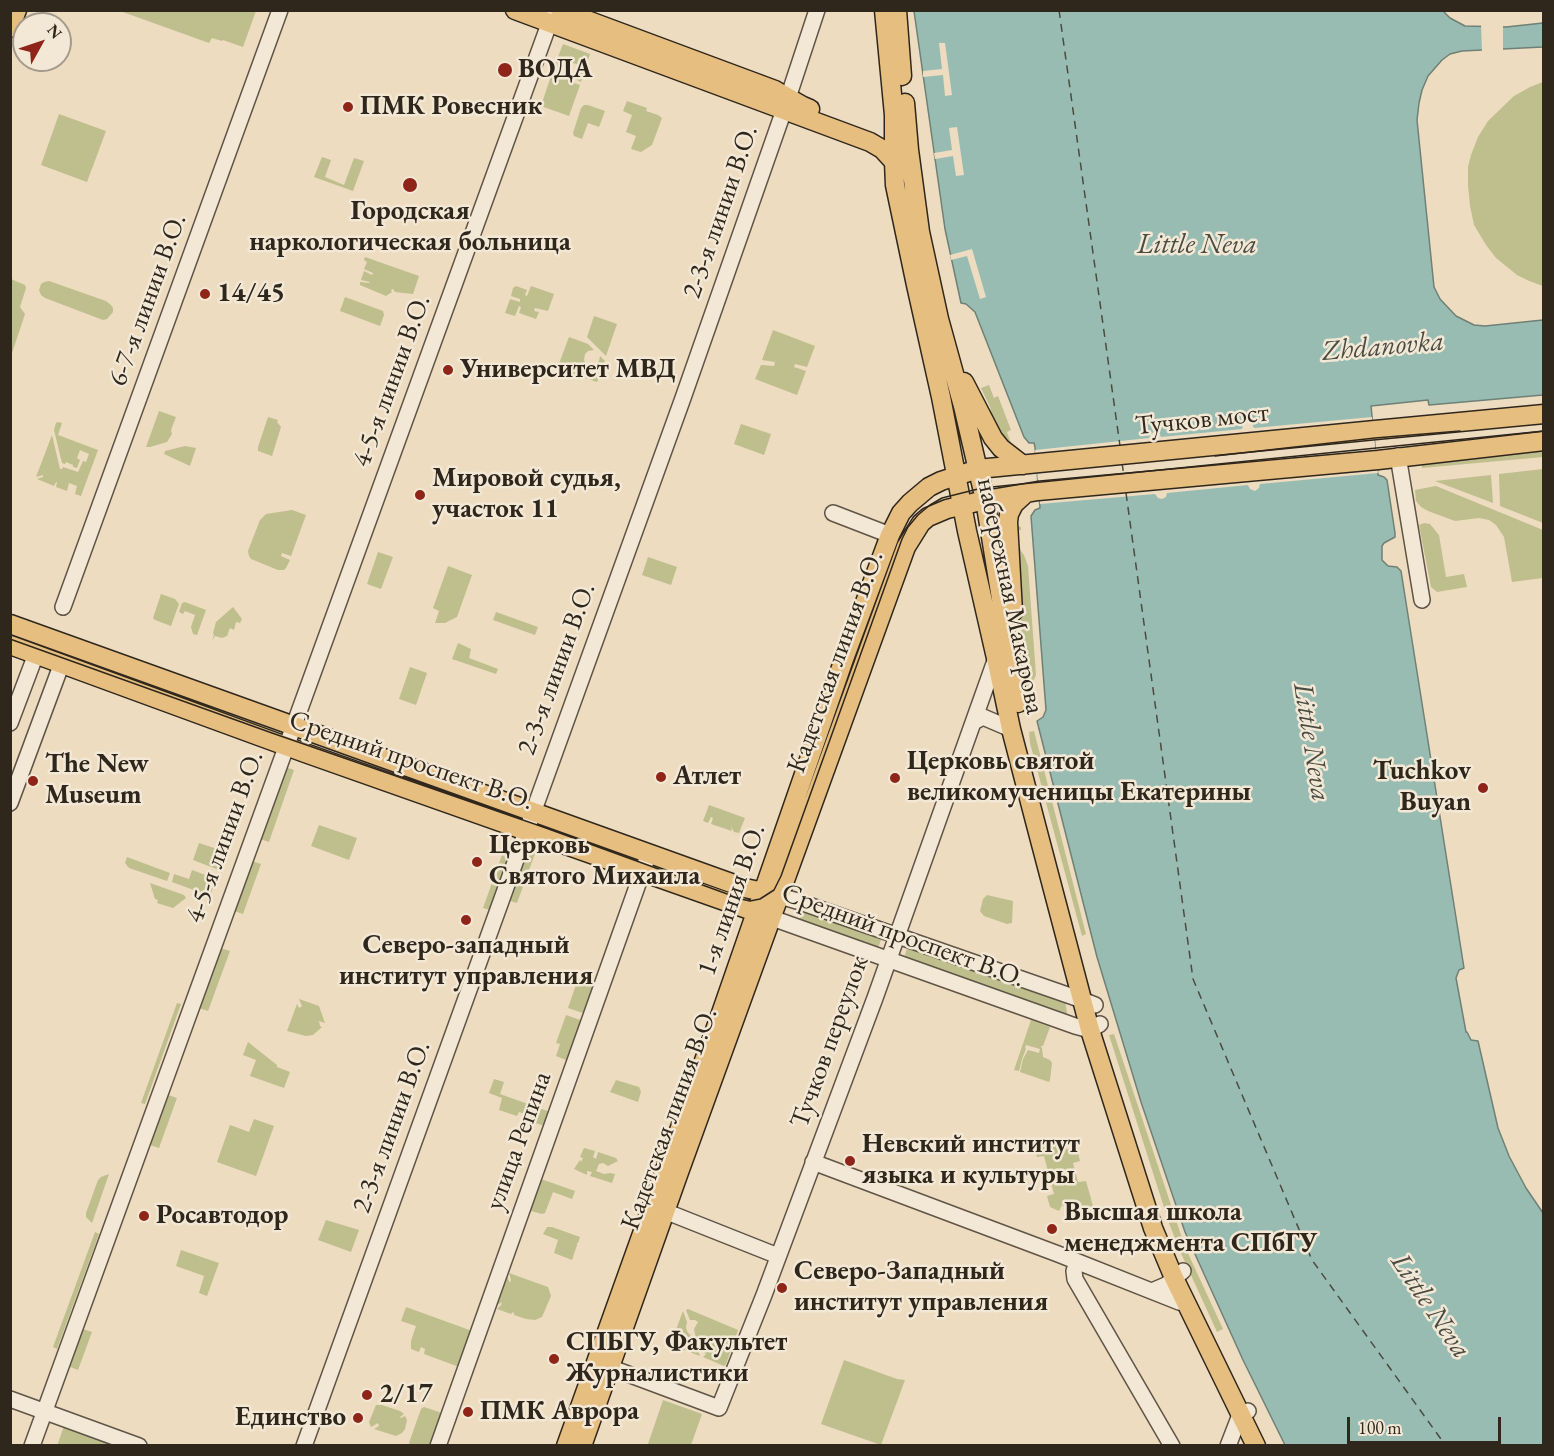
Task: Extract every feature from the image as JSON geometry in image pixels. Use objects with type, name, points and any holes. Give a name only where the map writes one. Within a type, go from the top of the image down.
[{"type":"main road","points":[[10,28],[17,10]]},
{"type":"main road","points":[[515,10],[554,15],[786,104],[870,142],[882,149],[894,162]]},
{"type":"main road","name":"набережная Макарова","points":[[884,10],[894,115],[939,319],[985,500],[1011,729],[1095,1027],[1164,1225],[1186,1302],[1261,1445]]},
{"type":"main road","name":"набережная Макарова","points":[[897,10],[901,145],[894,162],[900,207],[967,531],[1025,743],[1088,1003]]},
{"type":"main road","points":[[786,104],[803,106],[901,145]]},
{"type":"main road","points":[[949,354],[993,438],[1001,448],[1029,465]]},
{"type":"main road","name":"Тучков мост","points":[[1029,465],[1544,414]]},
{"type":"main road","name":"Тучков мост","points":[[1032,492],[1378,460],[1544,441]]},
{"type":"main road","name":"1-я линия В.О.","points":[[566,1446],[603,1364],[658,1209],[720,1016],[764,915],[844,658],[890,535],[901,513],[919,494],[940,481],[978,470],[1029,465]]},
{"type":"main road","points":[[1003,660],[1015,628],[1009,514],[1014,504],[1032,492]]},
{"type":"main road","name":"Кадетская линия В.О.","points":[[771,894],[906,547],[921,523],[936,513],[962,505],[1032,492]]},
{"type":"main road","points":[[936,513],[944,513],[957,519],[967,531]]},
{"type":"main road","name":"Средний проспект В.О.","points":[[10,624],[533,813],[745,888],[771,894]]},
{"type":"main road","name":"Средний проспект В.О.","points":[[10,645],[286,746],[764,915]]},
{"type":"main road","name":"набережная Макарова","points":[[1178,1274],[1244,1413]]},
{"type":"main road","points":[[582,1446],[603,1364]]},
{"type":"street","name":"6-7-я линии В.О.","points":[[63,607],[280,10]]},
{"type":"street","name":"2-3-я линии В.О.","points":[[304,1446],[683,398],[817,10]]},
{"type":"street","name":"4-5-я линии В.О.","points":[[32,1446],[554,15]]},
{"type":"street","points":[[1398,456],[1422,600]]},
{"type":"street","points":[[833,513],[890,535]]},
{"type":"street","name":"Тучков переулок","points":[[603,1364],[719,1408],[813,1162],[974,722],[1003,660]]},
{"type":"street","points":[[10,723],[33,662]]},
{"type":"street","points":[[10,803],[59,670]]},
{"type":"street","points":[[974,722],[983,717],[1011,729]]},
{"type":"street","name":"улица Репина","points":[[438,1446],[649,854]]},
{"type":"street","name":"Средний проспект В.О.","points":[[771,894],[797,900],[1088,1003]]},
{"type":"street","name":"Средний проспект В.О.","points":[[764,915],[888,959],[1095,1027]]},
{"type":"street","points":[[813,1162],[1152,1292],[1179,1302],[1186,1302]]},
{"type":"street","points":[[658,1209],[778,1256]]},
{"type":"street","points":[[1077,1262],[1074,1271],[1075,1279],[1172,1446]]},
{"type":"street","points":[[1152,1292],[1178,1274]]},
{"type":"street","points":[[10,1400],[139,1446]]},
{"type":"street","points":[[1228,1446],[1244,1413]]},
{"type":"shaded area","points":[[120,11],[256,11],[243,47],[212,38],[209,43]]},
{"type":"shaded area","points":[[563,44],[590,54],[581,82],[575,79],[579,65],[565,60],[560,73],[553,70]]},
{"type":"shaded area","points":[[551,76],[558,78],[563,76],[580,85],[569,116],[541,106]]},
{"type":"shaded area","points":[[1543,82],[1543,286],[1517,275],[1496,258],[1486,245],[1474,225],[1470,206],[1468,167],[1478,137],[1488,121],[1514,96]]},
{"type":"shaded area","points":[[627,101],[647,108],[646,111],[662,118],[652,145],[641,152],[631,149],[636,136],[626,132],[632,115],[623,111]]},
{"type":"shaded area","points":[[584,105],[605,111],[599,127],[588,123],[582,139],[574,136],[573,133]]},
{"type":"shaded area","points":[[59,114],[106,131],[87,182],[41,165]]},
{"type":"shaded area","points":[[322,157],[331,160],[325,177],[344,185],[354,158],[364,161],[353,191],[314,177]]},
{"type":"shaded area","points":[[365,257],[419,276],[413,294],[395,292],[393,289],[386,296],[360,285],[360,282],[370,282],[361,280],[364,271],[372,275],[373,273],[364,269],[367,262],[364,260]]},
{"type":"shaded area","points":[[11,279],[25,285],[26,288],[20,307],[25,314],[11,356]]},
{"type":"shaded area","points":[[49,281],[106,301],[113,308],[113,312],[103,320],[45,298],[39,290],[41,284]]},
{"type":"shaded area","points":[[516,286],[527,290],[525,295],[527,296],[531,286],[554,294],[548,311],[535,308],[534,311],[539,312],[536,319],[519,313],[521,307],[519,306],[515,316],[505,313],[510,299],[520,302],[520,299],[511,296]]},
{"type":"shaded area","points":[[345,297],[383,311],[380,326],[340,311]]},
{"type":"shaded area","points":[[594,316],[617,324],[606,356],[587,337]]},
{"type":"shaded area","points":[[773,330],[815,346],[807,367],[795,364],[794,367],[806,371],[797,395],[755,379],[761,365],[774,366],[775,362],[762,360]]},
{"type":"shaded area","points":[[569,337],[588,344],[594,350],[585,354],[586,364],[595,365],[600,356],[605,361],[597,382],[557,369]]},
{"type":"shaded area","points":[[989,385],[994,398],[998,396],[1011,430],[1007,432],[1012,450],[995,429],[990,407],[981,388]]},
{"type":"shaded area","points":[[159,411],[176,417],[171,430],[172,434],[167,442],[146,447]]},
{"type":"shaded area","points":[[268,417],[278,420],[281,427],[272,456],[258,451]]},
{"type":"shaded area","points":[[58,422],[62,423],[58,435],[98,450],[81,496],[75,494],[77,486],[69,483],[67,491],[56,487],[57,482],[54,486],[37,479],[43,475],[36,477],[52,435],[60,469],[63,467],[78,472],[83,461],[86,462],[89,454],[80,450],[77,468],[66,462],[62,463],[54,430]]},
{"type":"shaded area","points":[[741,424],[771,434],[764,455],[734,444]]},
{"type":"shaded area","points":[[185,446],[196,448],[190,466],[164,454],[165,451]]},
{"type":"shaded area","points":[[1543,449],[1543,457],[1422,468],[1422,460]]},
{"type":"shaded area","points":[[1543,469],[1543,523],[1500,506],[1499,474]]},
{"type":"shaded area","points":[[1491,475],[1493,503],[1435,481]]},
{"type":"shaded area","points":[[1436,486],[1543,530],[1543,578],[1512,582],[1504,537],[1496,525],[1489,520],[1479,518],[1455,521],[1421,507],[1416,501],[1415,490]]},
{"type":"shaded area","points":[[292,510],[306,515],[291,556],[282,553],[281,556],[290,560],[286,568],[278,570],[251,559],[248,551],[260,520],[266,514]]},
{"type":"shaded area","points":[[1430,524],[1439,535],[1446,577],[1464,574],[1467,587],[1437,592],[1431,587],[1419,525]]},
{"type":"shaded area","points":[[1013,525],[1021,527],[1021,530],[1017,531],[1021,551],[1028,566],[1036,675],[1032,684],[1026,686]]},
{"type":"shaded area","points":[[378,552],[393,557],[381,589],[367,584]]},
{"type":"shaded area","points":[[648,557],[677,567],[671,585],[642,575]]},
{"type":"shaded area","points":[[448,566],[472,575],[457,617],[445,623],[435,623],[439,611],[433,608]]},
{"type":"shaded area","points":[[161,594],[175,599],[179,604],[171,626],[153,618]]},
{"type":"shaded area","points":[[182,603],[206,610],[197,635],[193,634],[191,627],[195,615],[185,611],[183,614],[179,612]]},
{"type":"shaded area","points":[[233,607],[242,619],[240,623],[236,622],[234,630],[230,628],[227,636],[222,638],[215,636],[212,641],[216,622]]},
{"type":"shaded area","points":[[496,612],[538,627],[535,635],[493,620]]},
{"type":"shaded area","points":[[458,643],[471,649],[469,658],[498,669],[496,674],[452,659]]},
{"type":"shaded area","points":[[410,667],[427,673],[416,705],[399,699]]},
{"type":"shaded area","points":[[1034,731],[1086,934],[1082,936],[1030,743],[1029,732]]},
{"type":"shaded area","points":[[285,767],[294,770],[269,842],[260,839]]},
{"type":"shaded area","points":[[709,805],[745,818],[739,833],[734,832],[731,826],[732,831],[711,824],[713,818],[711,817],[708,823],[703,821]]},
{"type":"shaded area","points":[[319,825],[357,838],[349,860],[311,846]]},
{"type":"shaded area","points":[[507,841],[514,843],[490,910],[483,908]]},
{"type":"shaded area","points":[[199,843],[226,852],[219,870],[193,860]]},
{"type":"shaded area","points":[[529,849],[536,851],[517,903],[510,901]]},
{"type":"shaded area","points":[[127,857],[170,873],[167,881],[129,868],[125,863]]},
{"type":"shaded area","points":[[252,861],[261,864],[243,914],[234,911]]},
{"type":"shaded area","points":[[192,870],[216,879],[210,896],[172,882],[174,874],[189,879]]},
{"type":"shaded area","points":[[150,883],[184,895],[186,898],[173,908],[157,903],[158,900],[155,899]]},
{"type":"shaded area","points":[[987,895],[1013,901],[1012,923],[1007,924],[984,916],[980,911],[983,899]]},
{"type":"shaded area","points":[[804,908],[882,937],[877,951],[799,921]]},
{"type":"shaded area","points":[[908,946],[1065,1001],[1068,1018],[903,960]]},
{"type":"shaded area","points":[[220,948],[230,951],[208,1011],[199,1008]]},
{"type":"shaded area","points":[[578,979],[599,986],[586,1014],[568,1008]]},
{"type":"shaded area","points":[[299,999],[319,1006],[325,1023],[319,1021],[322,1027],[313,1035],[306,1036],[287,1031],[297,1004],[299,1008],[302,1006]]},
{"type":"shaded area","points":[[177,1003],[181,1004],[145,1104],[141,1103]]},
{"type":"shaded area","points":[[566,1015],[583,1021],[571,1065],[556,1056],[560,1044],[556,1043]]},
{"type":"shaded area","points":[[1031,1020],[1050,1027],[1043,1046],[1041,1046],[1043,1057],[1052,1063],[1049,1082],[1020,1072],[1028,1050],[1039,1053],[1040,1049],[1026,1045],[1019,1071],[1014,1070]]},
{"type":"shaded area","points":[[1114,1034],[1184,1244],[1178,1246],[1109,1035]]},
{"type":"shaded area","points":[[248,1042],[277,1067],[290,1072],[284,1088],[250,1076],[256,1060],[243,1055]]},
{"type":"shaded area","points":[[494,1079],[504,1082],[500,1094],[553,1113],[548,1127],[529,1121],[530,1116],[519,1112],[517,1116],[499,1110],[502,1098],[489,1093]]},
{"type":"shaded area","points":[[616,1080],[639,1087],[641,1092],[638,1102],[610,1092]]},
{"type":"shaded area","points":[[168,1095],[177,1098],[159,1148],[150,1145]]},
{"type":"shaded area","points":[[254,1119],[274,1126],[256,1176],[217,1162],[230,1125],[249,1132]]},
{"type":"shaded area","points":[[1040,1140],[1078,1153],[1080,1161],[1073,1163],[1078,1182],[1086,1181],[1095,1213],[1093,1217],[1062,1205],[1059,1211],[1050,1207],[1047,1196],[1054,1194],[1044,1156],[1037,1157],[1034,1146]]},
{"type":"shaded area","points":[[584,1148],[595,1151],[593,1157],[596,1159],[598,1152],[616,1158],[618,1161],[608,1166],[603,1163],[599,1164],[596,1171],[615,1174],[612,1183],[590,1176],[592,1172],[587,1171],[587,1175],[574,1169],[583,1158],[580,1157]]},
{"type":"shaded area","points":[[109,1174],[92,1223],[86,1217],[86,1213],[98,1180]]},
{"type":"shaded area","points":[[541,1179],[575,1191],[572,1199],[553,1192],[545,1213],[531,1211]]},
{"type":"shaded area","points":[[326,1220],[359,1230],[351,1252],[318,1240]]},
{"type":"shaded area","points":[[547,1227],[580,1237],[572,1260],[554,1253],[558,1240],[543,1234]]},
{"type":"shaded area","points":[[95,1232],[99,1234],[57,1349],[53,1347]]},
{"type":"shaded area","points":[[1186,1249],[1223,1329],[1217,1332],[1180,1251]]},
{"type":"shaded area","points":[[181,1250],[219,1263],[207,1296],[199,1293],[204,1276],[176,1266]]},
{"type":"shaded area","points":[[509,1273],[548,1287],[551,1296],[542,1317],[535,1320],[526,1319],[514,1315],[513,1312],[511,1314],[497,1309],[502,1302],[494,1307],[506,1274],[510,1283]]},
{"type":"shaded area","points":[[406,1307],[475,1332],[462,1368],[424,1354],[425,1349],[421,1347],[419,1352],[411,1349],[416,1326],[401,1321]]},
{"type":"shaded area","points":[[686,1310],[738,1330],[724,1366],[703,1357],[706,1354],[700,1349],[694,1329],[698,1322],[690,1320]]},
{"type":"shaded area","points":[[683,1311],[687,1331],[700,1356],[679,1348],[675,1344],[673,1338]]},
{"type":"shaded area","points":[[83,1329],[92,1332],[78,1370],[70,1367]]},
{"type":"shaded area","points":[[844,1360],[905,1380],[881,1445],[821,1424]]},
{"type":"shaded area","points":[[663,1400],[702,1414],[691,1445],[648,1444]]},
{"type":"shaded area","points":[[376,1405],[382,1405],[404,1414],[400,1417],[405,1416],[407,1420],[402,1433],[396,1436],[374,1429],[379,1426],[378,1423],[371,1427],[369,1422]]},
{"type":"shaded area","points":[[424,1407],[445,1414],[434,1445],[410,1445],[421,1409]]},
{"type":"shaded area","points":[[65,1423],[127,1446],[57,1446]]},
{"type":"water","name":"Little Neva","points":[[1442,10],[1450,18],[1465,26],[1506,27],[1543,23],[1543,47],[1462,51],[1450,54],[1442,60],[1428,76],[1422,90],[1417,120],[1434,287],[1440,299],[1456,316],[1474,325],[1543,320],[1543,395],[1429,405],[1428,400],[1371,406],[1378,475],[1387,480],[1395,533],[1395,537],[1382,546],[1382,560],[1388,566],[1397,567],[1401,571],[1464,968],[1459,970],[1456,978],[1466,1032],[1471,1040],[1478,1041],[1498,1128],[1509,1156],[1543,1213],[1543,1445],[1285,1445],[1243,1360],[1185,1232],[1141,1102],[1097,957],[1037,721],[1043,717],[1046,710],[1031,516],[1035,510],[1040,508],[1035,447],[1034,443],[1029,443],[1024,437],[975,312],[966,304],[961,303],[945,229],[914,11]]},
{"type":"pier","points":[[1481,23],[1503,24],[1503,52],[1482,53]]},
{"type":"pier","points":[[939,43],[945,43],[952,95],[945,96],[943,75],[923,77],[923,71],[942,69]]},
{"type":"pier","points":[[957,127],[964,175],[956,176],[953,156],[935,159],[934,153],[952,150],[949,128]]},
{"type":"pier","points":[[972,249],[986,297],[980,299],[967,256],[951,260],[950,255]]},
{"type":"pier","points":[[1372,417],[1378,473],[1260,484],[1255,491],[1248,485],[1167,493],[1162,499],[1155,494],[1040,504],[1035,450],[1149,438],[1155,431],[1161,437],[1242,429],[1247,422],[1254,428]]},
{"type":"ferry route","points":[[1059,10],[1120,446]]},
{"type":"ferry route","points":[[1122,463],[1124,476]]},
{"type":"ferry route","points":[[1126,493],[1193,979],[1312,1260],[1446,1446]]},
{"type":"tram line","points":[[1215,456],[1460,431]]},
{"type":"tram line","points":[[10,639],[750,901],[760,899],[774,890],[781,876],[902,539],[908,527],[930,505],[942,498],[982,488],[1544,431]]},
{"type":"place","name":"ВОДА","points":[[505,70]]},
{"type":"place","name":"ПМК Ровесник","points":[[348,107]]},
{"type":"place","name":"Городская наркологическая больница","points":[[410,185]]},
{"type":"place","name":"14/45","points":[[205,294]]},
{"type":"place","name":"Университет МВД","points":[[448,370]]},
{"type":"place","name":"Мировой судья, участок 11","points":[[420,495]]},
{"type":"place","name":"Атлет","points":[[661,777]]},
{"type":"place","name":"Церковь святой великомученицы Екатерины","points":[[895,778]]},
{"type":"place","name":"The New Museum","points":[[33,781]]},
{"type":"place","name":"Tuchkov Buyan","points":[[1483,788]]},
{"type":"place","name":"Церковь Святого Михаила","points":[[477,862]]},
{"type":"place","name":"Северо-западный институт управления","points":[[466,920]]},
{"type":"place","name":"Невский институт языка и культуры","points":[[850,1161]]},
{"type":"place","name":"Росавтодор","points":[[144,1216]]},
{"type":"place","name":"Высшая школа менеджмента СПбГУ","points":[[1052,1229]]},
{"type":"place","name":"Северо-Западный институт управления","points":[[782,1288]]},
{"type":"place","name":"СПБГУ, Факультет Журналистики","points":[[554,1359]]},
{"type":"place","name":"2/17","points":[[367,1395]]},
{"type":"place","name":"ПМК Аврора","points":[[468,1412]]},
{"type":"place","name":"Единство","points":[[358,1418]]},
{"type":"water label","name":"Zhdanovka","points":[[1383,347]]}]
